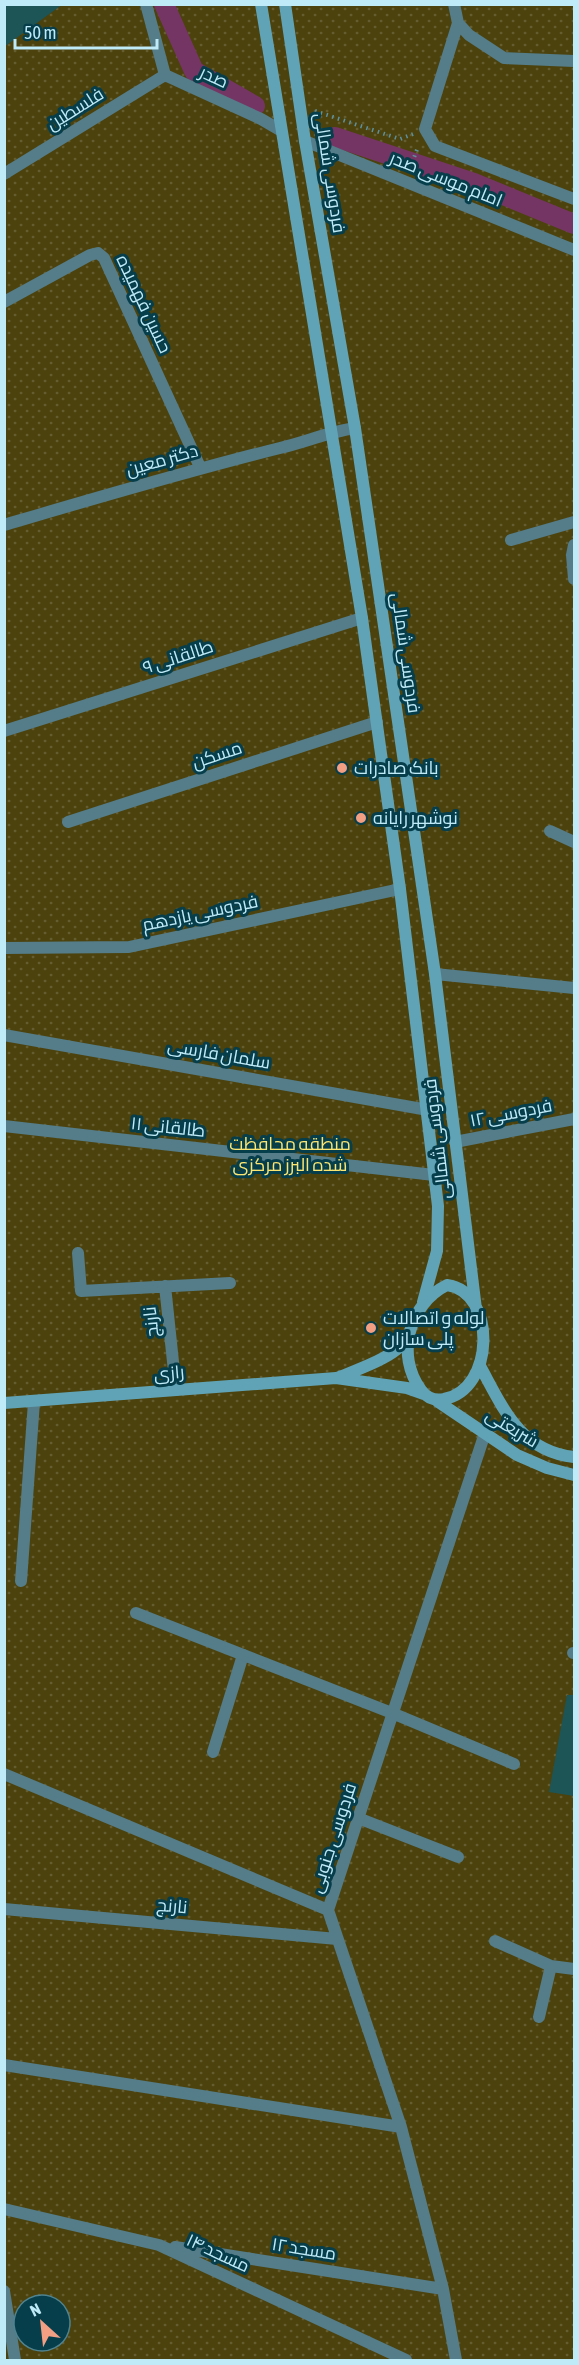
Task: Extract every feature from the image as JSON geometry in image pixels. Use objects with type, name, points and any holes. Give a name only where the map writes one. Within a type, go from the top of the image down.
[{"type":"street","points":[[146,4],[165,75]]},
{"type":"street","name":"فردوسی شمالی","points":[[261,4],[362,618],[428,1110],[438,1206],[437,1251],[423,1302]]},
{"type":"street","name":"فردوسی شمالی","points":[[285,4],[305,141],[355,428],[435,974],[476,1309]]},
{"type":"street","points":[[454,4],[458,23],[469,36],[504,58],[574,61]]},
{"type":"street","points":[[458,23],[425,129],[435,146],[574,199]]},
{"type":"street","name":"صدر","points":[[165,75],[261,118],[280,130]]},
{"type":"street","name":"فلسطین","points":[[4,174],[165,75]]},
{"type":"street","name":"امام موسی صدر","points":[[305,141],[574,250]]},
{"type":"street","name":"حسین فهمیده","points":[[4,302],[90,255],[98,253],[104,258],[200,468]]},
{"type":"street","name":"دکتر معین","points":[[4,525],[200,468],[284,447],[330,432],[355,428]]},
{"type":"street","points":[[511,540],[574,522]]},
{"type":"street","points":[[574,545],[572,555],[574,579]]},
{"type":"street","name":"طالقانی ۹","points":[[4,731],[362,618]]},
{"type":"street","name":"مسکن","points":[[68,822],[377,723]]},
{"type":"street","points":[[550,831],[574,842]]},
{"type":"street","name":"فردوسی یازدهم","points":[[4,948],[129,947],[400,889]]},
{"type":"street","points":[[435,974],[574,988]]},
{"type":"street","name":"سلمان فارسی","points":[[4,1035],[428,1110]]},
{"type":"street","name":"فردوسی ۱۲","points":[[455,1142],[574,1119]]},
{"type":"street","name":"طالقانی ۱۱","points":[[4,1126],[434,1175]]},
{"type":"street","points":[[78,1253],[81,1291],[230,1283]]},
{"type":"street","points":[[447,1285],[458,1287],[469,1296],[482,1325],[483,1342],[480,1366],[476,1377],[465,1390],[453,1398],[437,1401],[424,1394],[399,1387],[336,1378],[373,1363],[405,1342],[415,1315],[423,1302],[435,1291],[447,1285]]},
{"type":"street","name":"نارنج","points":[[165,1286],[176,1390]]},
{"type":"street","points":[[415,1315],[407,1351],[409,1368],[414,1381],[424,1394]]},
{"type":"street","name":"شریعتی","points":[[480,1366],[505,1413],[524,1437],[547,1449],[574,1456]]},
{"type":"street","name":"رازی","points":[[4,1403],[336,1378]]},
{"type":"street","name":"شریعتی","points":[[437,1401],[517,1455],[547,1468],[574,1475]]},
{"type":"street","points":[[21,1581],[34,1402]]},
{"type":"street","name":"فردوسی جنوبی","points":[[456,2361],[443,2289],[401,2127],[328,1910],[485,1433]]},
{"type":"street","points":[[136,1613],[392,1713],[514,1764]]},
{"type":"street","points":[[213,1752],[243,1654]]},
{"type":"street","points":[[4,1774],[328,1910]]},
{"type":"street","points":[[358,1818],[458,1857]]},
{"type":"street","name":"نارنج","points":[[4,1909],[337,1939]]},
{"type":"street","points":[[495,1941],[551,1966],[574,1969]]},
{"type":"street","points":[[539,2017],[551,1966]]},
{"type":"street","points":[[4,2065],[401,2127]]},
{"type":"street","name":"مسجد ۱۴","points":[[4,2210],[159,2245],[406,2361]]},
{"type":"street","name":"مسجد ۱۲","points":[[159,2245],[443,2289]]},
{"type":"street","points":[[4,2291],[15,2361]]},
{"type":"path","points":[[301,107],[400,139],[425,129]]},
{"type":"path","points":[[404,182],[425,129]]},
{"type":"green space","name":"منطقه محافظت شده البرز مرکزی","points":[[5,5],[574,5],[574,2360],[5,2360]]},
{"type":"building","points":[[4,4],[63,4],[4,47]]},
{"type":"building","points":[[567,1695],[574,1695],[574,1796],[549,1792]]},
{"type":"waterway","points":[[164,4],[194,71],[255,106]]},
{"type":"waterway","points":[[335,137],[474,183],[574,224]]},
{"type":"place","name":"بانک صادرات","points":[[342,768]]},
{"type":"place","name":"نوشهر رایانه","points":[[361,818]]},
{"type":"place","name":"لوله و اتصالات پلی سازان","points":[[371,1328]]}]
